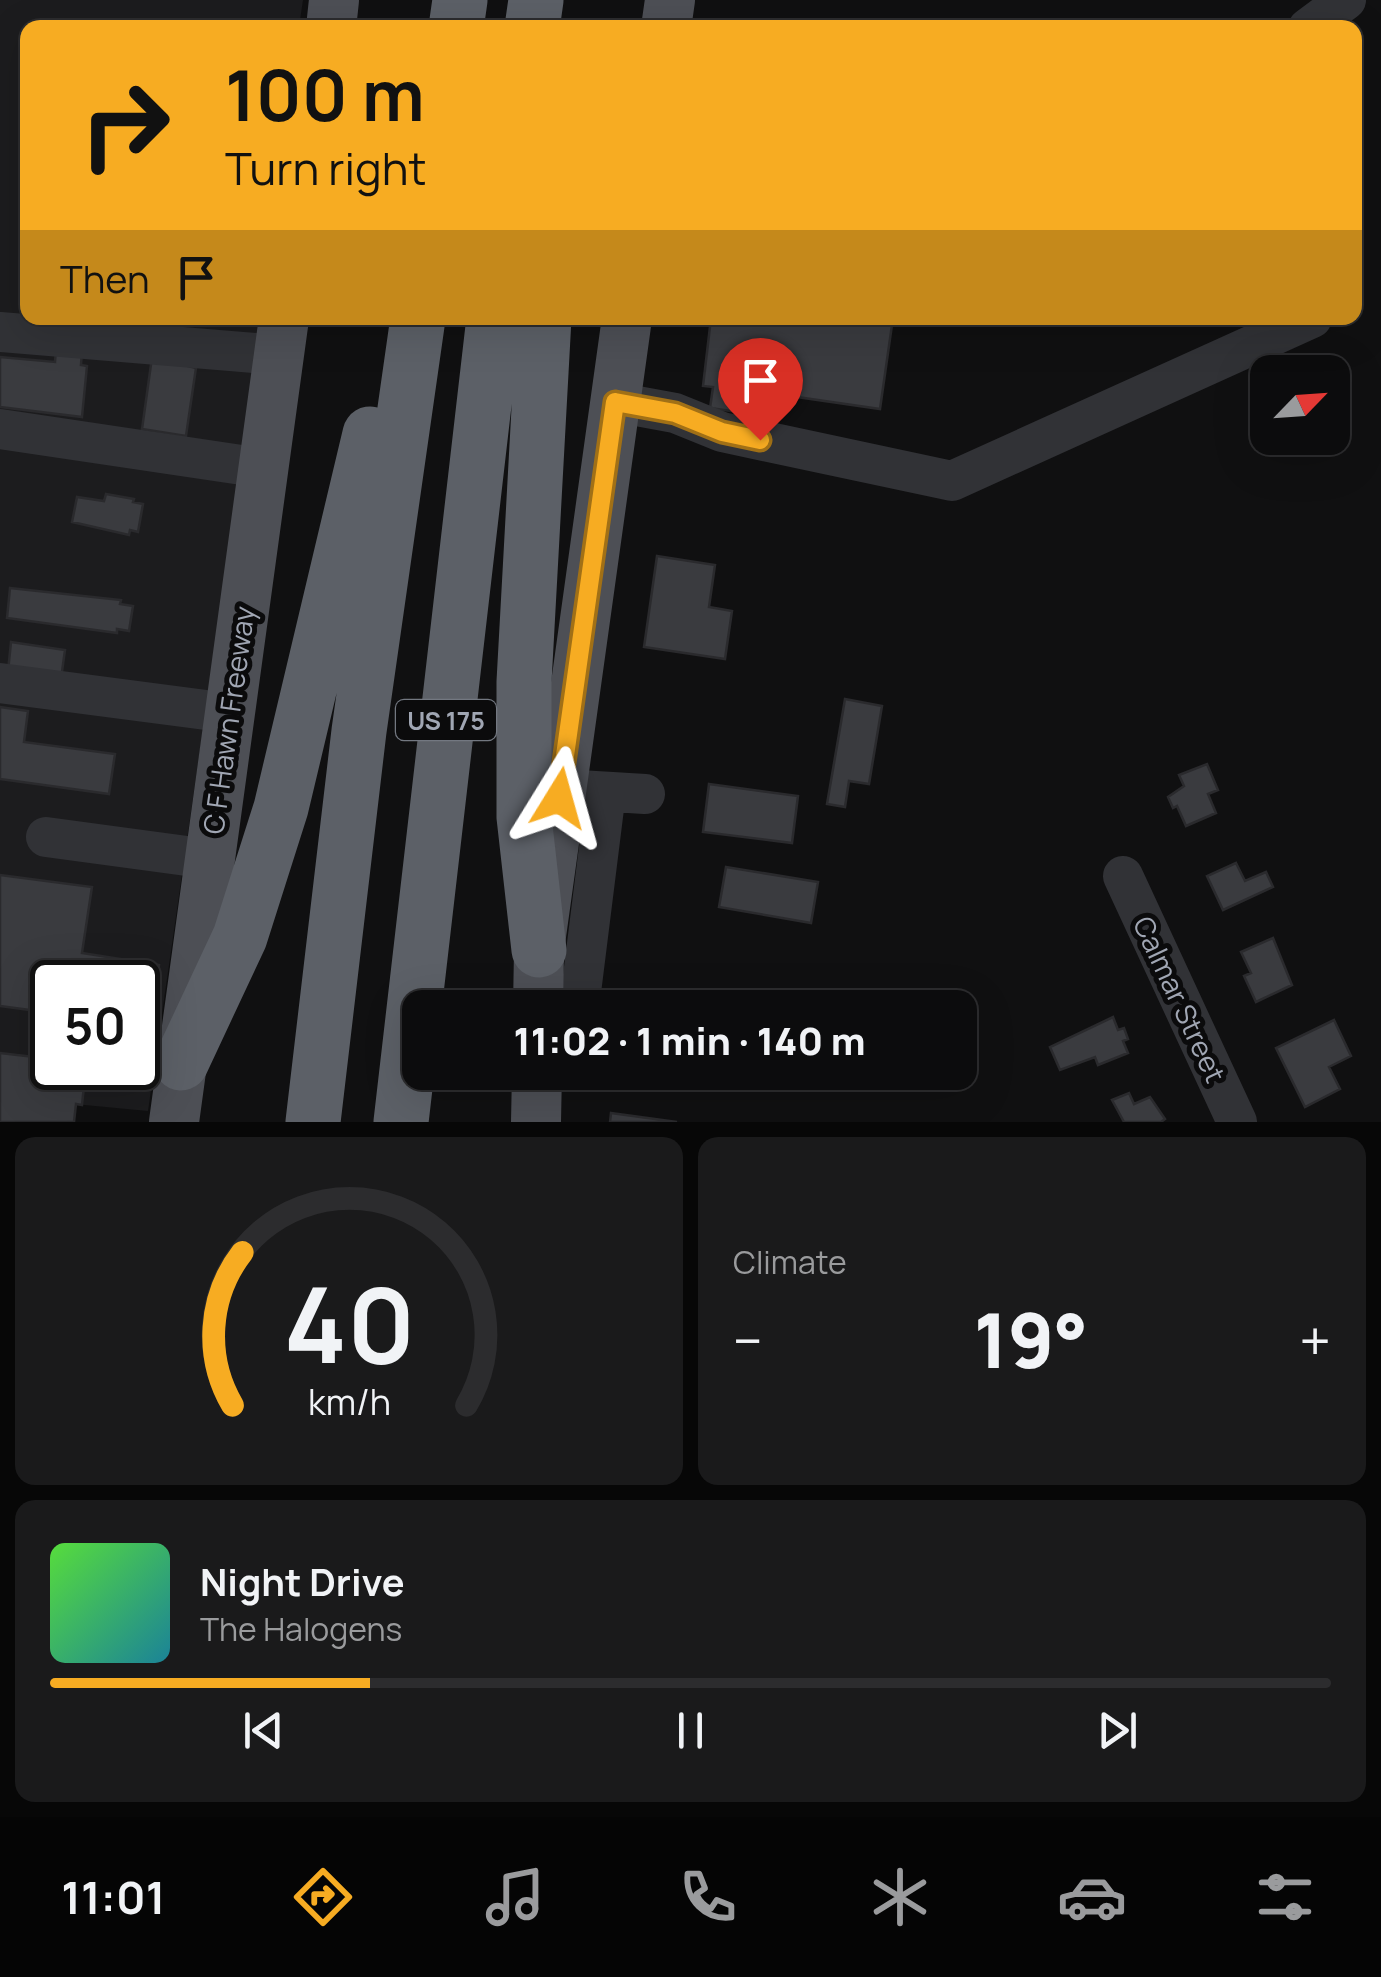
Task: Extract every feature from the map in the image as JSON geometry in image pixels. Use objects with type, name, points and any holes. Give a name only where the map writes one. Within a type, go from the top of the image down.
[{"type":"highway","name":"US 175","points":[[402,1122],[493,325]]},
{"type":"highway","points":[[539,950],[524,818],[524,682],[544,325]]},
{"type":"highway","name":"US 175","points":[[312,1122],[359,732],[416,330]]},
{"type":"highway","points":[[182,1064],[246,920],[285,792],[373,419],[416,330]]},
{"type":"main road","points":[[538,990],[539,950],[604,791],[615,402],[626,325]]},
{"type":"main road","name":"C F Hawn Freeway","points":[[174,1122],[281,336]]},
{"type":"main road","points":[[536,1122],[537,1090]]},
{"type":"street","points":[[1319,20],[1346,0]]},
{"type":"street","points":[[615,402],[675,413],[722,432],[952,480],[1296,325]]},
{"type":"street","points":[[0,332],[281,336]]},
{"type":"street","points":[[0,429],[262,468]]},
{"type":"street","points":[[0,683],[228,713]]},
{"type":"street","points":[[582,990],[604,791]]},
{"type":"street","points":[[46,837],[209,859]]},
{"type":"street","name":"Calmar Street","points":[[1124,876],[1237,1122]]},
{"type":"shaded area","points":[[0,0],[303,0],[300,20],[20,20],[20,325],[261,325],[160,1028],[160,960],[30,960],[30,1090],[151,1090],[148,1111],[0,1097]]},
{"type":"building","points":[[710,325],[892,325],[880,409],[769,393],[765,416],[710,408],[713,387],[703,386]]},
{"type":"building","points":[[56,349],[82,352],[81,365],[87,366],[82,417],[0,407],[0,357],[55,362]]},
{"type":"building","points":[[152,357],[196,368],[186,436],[142,429]]},
{"type":"building","points":[[106,494],[143,504],[138,532],[130,530],[129,535],[72,522],[77,497],[104,501]]},
{"type":"building","points":[[657,556],[715,565],[709,607],[732,611],[725,659],[644,647]]},
{"type":"building","points":[[10,588],[121,600],[120,604],[133,606],[129,631],[117,629],[117,633],[7,618]]},
{"type":"building","points":[[11,642],[65,650],[61,679],[8,671]]},
{"type":"building","points":[[845,699],[882,706],[869,784],[849,781],[845,807],[827,804]]},
{"type":"building","points":[[0,707],[28,711],[24,742],[115,754],[109,794],[0,779]]},
{"type":"building","points":[[1207,764],[1218,790],[1208,794],[1216,813],[1186,826],[1168,797],[1184,786],[1179,775]]},
{"type":"building","points":[[709,784],[798,796],[792,843],[703,832]]},
{"type":"building","points":[[1236,863],[1245,881],[1266,872],[1273,887],[1223,910],[1207,876]]},
{"type":"building","points":[[726,867],[818,882],[811,923],[719,907]]},
{"type":"building","points":[[0,875],[92,887],[82,953],[127,960],[30,960],[30,1010],[0,1006]]},
{"type":"building","points":[[1273,938],[1292,985],[1256,1002],[1244,976],[1251,973],[1241,952]]},
{"type":"building","points":[[1113,1017],[1118,1030],[1124,1028],[1128,1039],[1123,1041],[1128,1053],[1098,1065],[1095,1057],[1060,1070],[1050,1047]]},
{"type":"building","points":[[1334,1020],[1351,1056],[1329,1067],[1340,1089],[1305,1107],[1276,1048]]},
{"type":"building","points":[[0,1053],[30,1056],[30,1090],[84,1090],[82,1105],[76,1104],[74,1122],[0,1122]]},
{"type":"building","points":[[1129,1093],[1134,1104],[1150,1097],[1165,1119],[1124,1122],[1112,1100]]},
{"type":"building","points":[[611,1113],[677,1122],[610,1122]]},
{"type":"route","points":[[559,798],[615,402],[675,413],[722,432],[760,440]]}]
